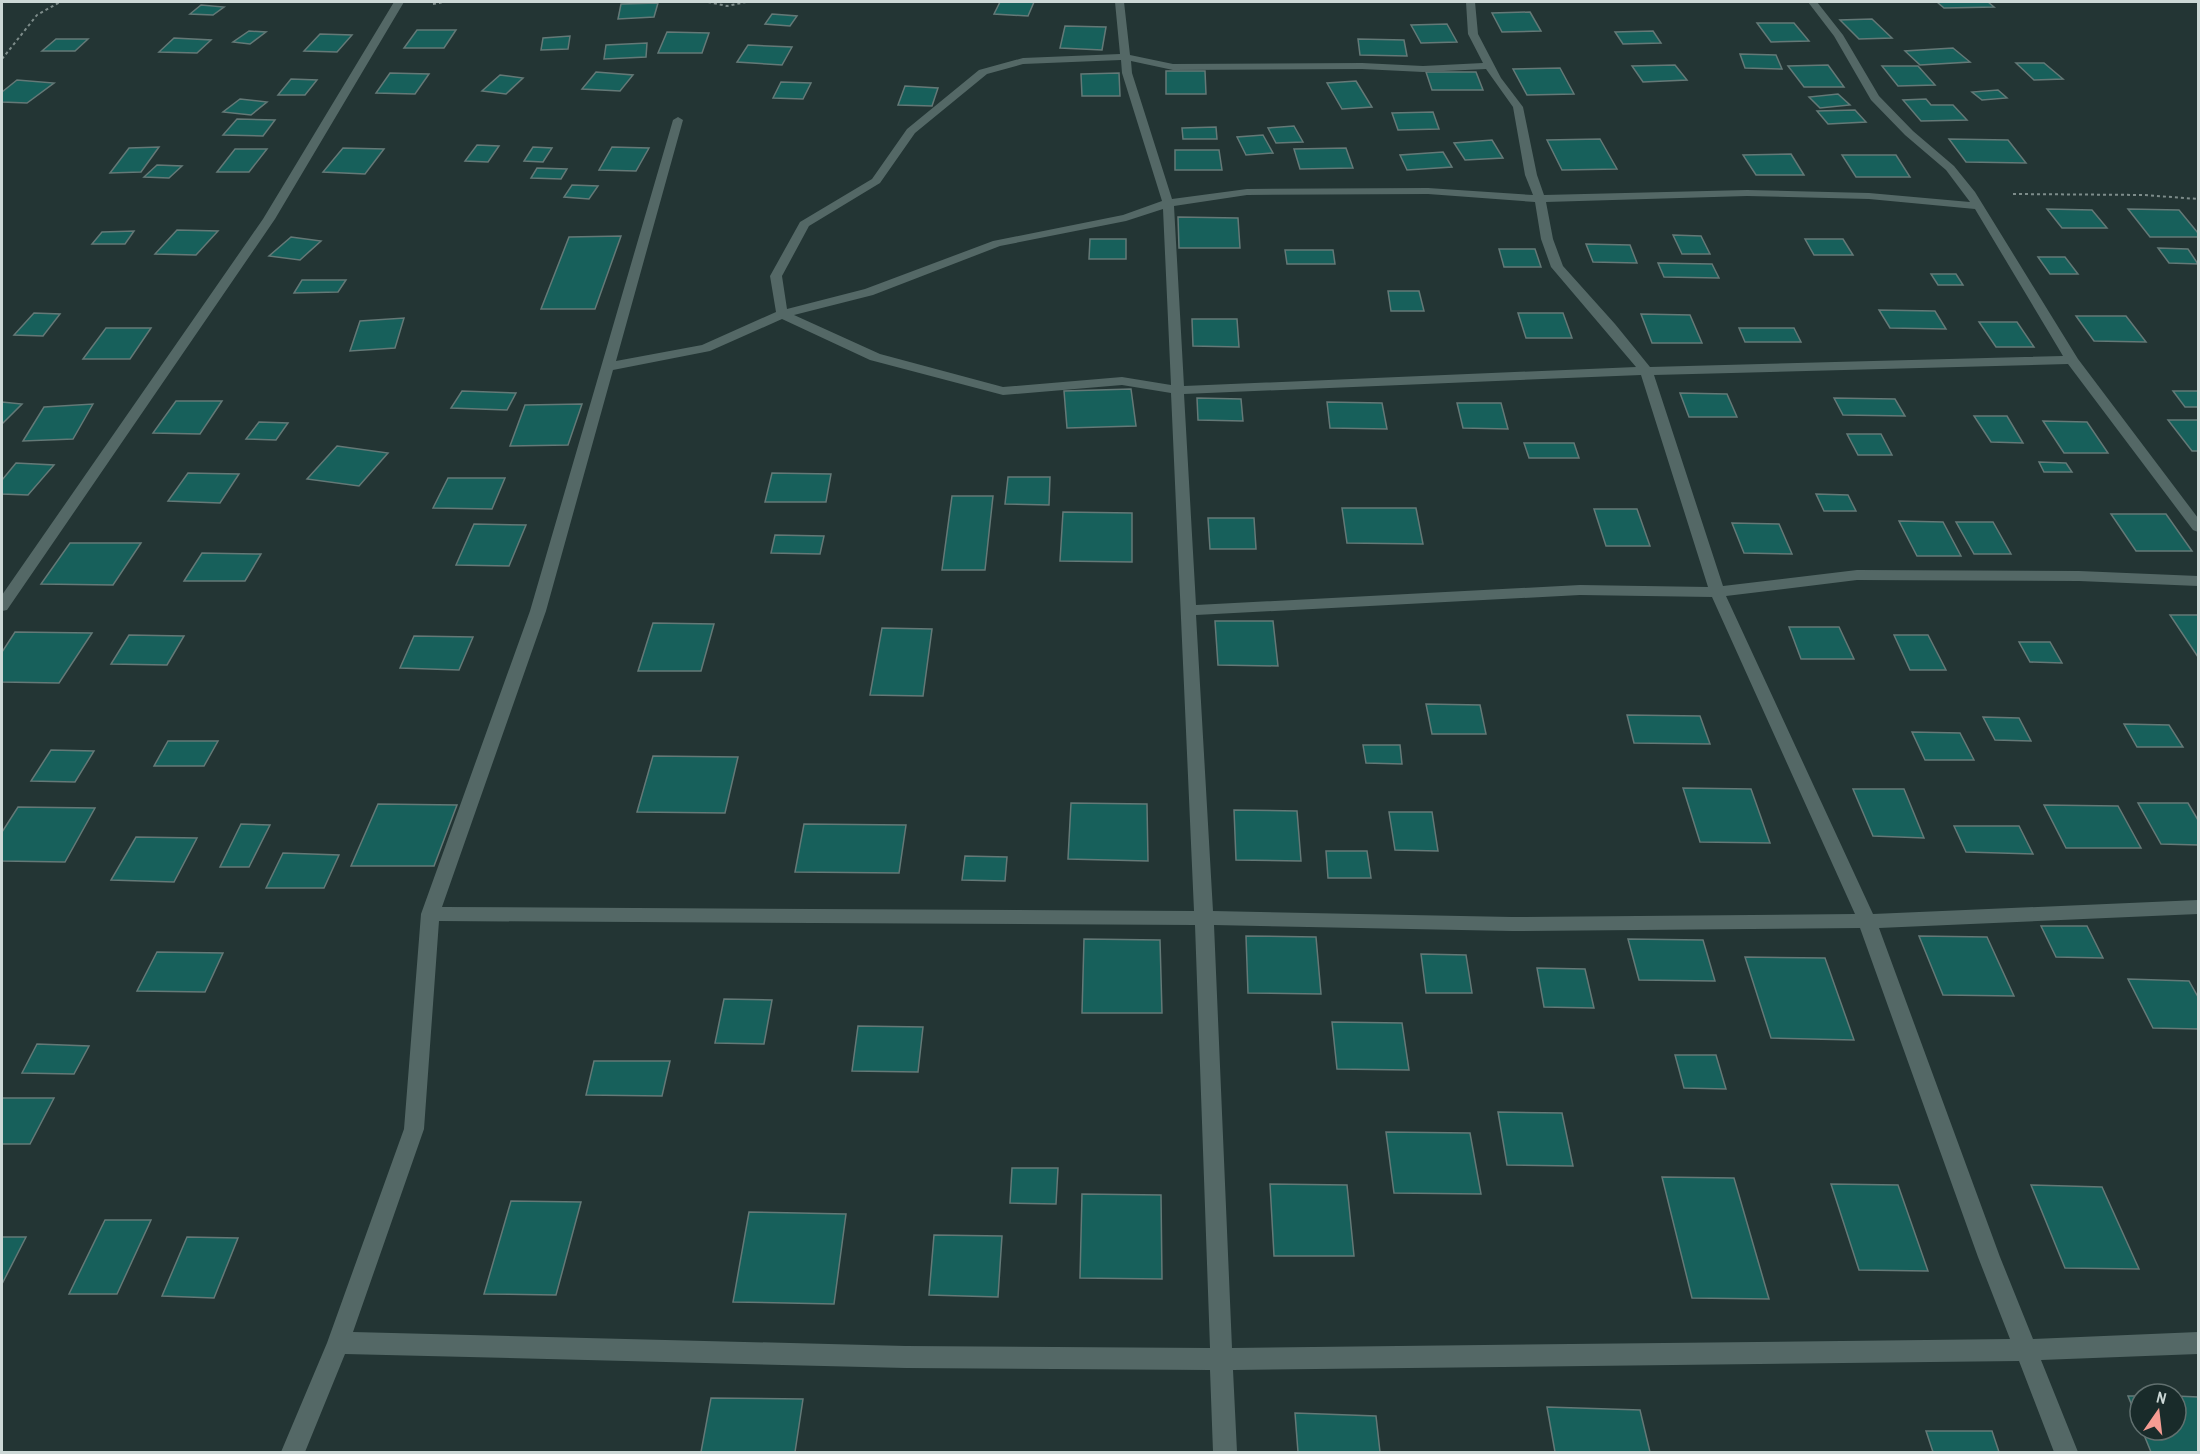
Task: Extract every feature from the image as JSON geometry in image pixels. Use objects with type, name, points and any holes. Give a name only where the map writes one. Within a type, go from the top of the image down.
[{"type":"street","points":[[2,606],[269,219],[399,2]]},
{"type":"street","points":[[1119,2],[1127,73],[1168,203],[1204,918],[1225,1452]]},
{"type":"street","points":[[1470,2],[1473,34],[1496,80],[1518,107],[1531,175],[1540,199],[1547,239],[1557,267],[1611,327],[1646,371],[1717,592],[1867,921],[1989,1257],[2066,1452]]},
{"type":"street","points":[[1813,2],[1838,35],[1875,98],[1909,133],[1950,168],[1974,200],[2072,360],[2199,526]]},
{"type":"street","points":[[782,314],[776,276],[804,224],[876,181],[911,131],[983,72],[1023,61],[1125,57],[1184,68],[1339,66],[1422,69],[1490,66]]},
{"type":"street","points":[[293,1452],[338,1343],[414,1129],[430,914],[538,611],[678,120]]},
{"type":"street","points":[[608,367],[705,348],[782,314],[869,292],[997,243],[1126,218],[1168,203],[1247,192],[1428,191],[1540,199],[1758,194],[1974,200]]},
{"type":"street","points":[[782,314],[875,357],[1003,391],[1122,381],[1176,390],[1646,371],[2072,360]]},
{"type":"street","points":[[1189,610],[1580,590],[1717,592],[1857,575],[2079,576],[2199,581]]},
{"type":"street","points":[[430,914],[1204,918],[1512,924],[1867,921],[2199,907]]},
{"type":"street","points":[[338,1343],[906,1357],[1221,1359],[2026,1350],[2199,1343]]},
{"type":"path","points":[[2,59],[37,15],[60,2]]},
{"type":"path","points":[[708,2],[716,6],[728,7],[746,2]]},
{"type":"path","points":[[1974,200],[2144,195],[2199,199]]},
{"type":"building","points":[[1000,2],[1034,2],[1028,16],[994,14]]},
{"type":"building","points":[[1937,2],[1988,2],[1994,7],[1944,8]]},
{"type":"building","points":[[658,3],[654,17],[618,19],[621,4]]},
{"type":"building","points":[[201,5],[224,7],[213,15],[190,14]]},
{"type":"building","points":[[1530,12],[1541,31],[1502,32],[1492,13]]},
{"type":"building","points":[[772,14],[797,16],[790,26],[765,24]]},
{"type":"building","points":[[1872,19],[1892,38],[1859,39],[1840,20]]},
{"type":"building","points":[[1757,23],[1794,23],[1809,41],[1771,42]]},
{"type":"building","points":[[1447,24],[1457,42],[1421,43],[1411,25]]},
{"type":"building","points":[[1065,26],[1106,27],[1102,50],[1060,48]]},
{"type":"building","points":[[417,30],[456,30],[444,48],[404,48]]},
{"type":"building","points":[[249,31],[266,32],[250,44],[233,42]]},
{"type":"building","points":[[1653,31],[1661,43],[1623,44],[1615,32]]},
{"type":"building","points":[[667,32],[709,33],[702,53],[658,53]]},
{"type":"building","points":[[320,34],[352,35],[337,52],[304,51]]},
{"type":"building","points":[[570,36],[568,49],[541,50],[543,38]]},
{"type":"building","points":[[174,38],[211,40],[197,53],[159,52]]},
{"type":"building","points":[[56,39],[88,39],[75,51],[42,51]]},
{"type":"building","points":[[1358,39],[1404,40],[1407,56],[1360,55]]},
{"type":"building","points":[[647,43],[646,57],[604,59],[606,45]]},
{"type":"building","points":[[748,45],[792,47],[782,65],[737,62]]},
{"type":"building","points":[[1953,48],[1970,62],[1920,65],[1905,51]]},
{"type":"building","points":[[1740,54],[1776,55],[1782,69],[1745,68]]},
{"type":"building","points":[[2016,63],[2044,63],[2063,79],[2034,80]]},
{"type":"building","points":[[1675,65],[1687,80],[1643,82],[1632,66]]},
{"type":"building","points":[[1828,65],[1844,87],[1804,87],[1788,66]]},
{"type":"building","points":[[1882,66],[1918,66],[1935,85],[1898,86]]},
{"type":"building","points":[[1560,68],[1574,94],[1527,95],[1513,69]]},
{"type":"building","points":[[1166,71],[1205,71],[1206,94],[1166,94]]},
{"type":"building","points":[[596,72],[633,75],[620,91],[582,89]]},
{"type":"building","points":[[1426,72],[1476,72],[1483,90],[1432,90]]},
{"type":"building","points":[[390,73],[429,74],[415,94],[376,93]]},
{"type":"building","points":[[1119,73],[1120,96],[1082,96],[1081,74]]},
{"type":"building","points":[[500,75],[523,78],[506,94],[482,91]]},
{"type":"building","points":[[291,79],[317,80],[305,95],[278,95]]},
{"type":"building","points":[[17,80],[54,83],[27,103],[2,102],[2,92]]},
{"type":"building","points":[[1356,81],[1372,107],[1342,109],[1327,83]]},
{"type":"building","points":[[781,82],[811,83],[803,99],[773,98]]},
{"type":"building","points":[[905,86],[938,88],[932,106],[898,105]]},
{"type":"building","points":[[1998,90],[2007,98],[1982,100],[1972,92]]},
{"type":"building","points":[[1838,94],[1850,105],[1820,108],[1809,97]]},
{"type":"building","points":[[240,99],[267,102],[251,115],[223,112]]},
{"type":"building","points":[[1926,99],[1931,105],[1953,105],[1967,120],[1921,121],[1903,100]]},
{"type":"building","points":[[1855,110],[1866,122],[1828,124],[1817,111]]},
{"type":"building","points":[[1433,112],[1439,129],[1398,130],[1392,113]]},
{"type":"building","points":[[237,119],[275,120],[263,136],[223,135]]},
{"type":"building","points":[[1294,126],[1303,142],[1276,143],[1268,128]]},
{"type":"building","points":[[1216,127],[1217,139],[1183,139],[1182,128]]},
{"type":"building","points":[[1263,135],[1273,153],[1246,155],[1237,137]]},
{"type":"building","points":[[1600,139],[1617,169],[1562,170],[1547,140]]},
{"type":"building","points":[[1949,139],[2008,140],[2026,163],[1966,162]]},
{"type":"building","points":[[1492,140],[1503,158],[1465,160],[1454,143]]},
{"type":"building","points":[[477,145],[499,146],[488,162],[465,161]]},
{"type":"building","points":[[159,147],[141,172],[110,173],[129,148]]},
{"type":"building","points":[[533,147],[552,148],[543,162],[524,161]]},
{"type":"building","points":[[612,147],[649,148],[636,171],[599,170]]},
{"type":"building","points":[[343,148],[384,149],[365,174],[323,172]]},
{"type":"building","points":[[1346,148],[1353,168],[1300,169],[1294,149]]},
{"type":"building","points":[[235,149],[267,149],[249,172],[217,172]]},
{"type":"building","points":[[1175,150],[1219,150],[1222,170],[1175,170]]},
{"type":"building","points":[[1443,152],[1452,167],[1407,170],[1400,155]]},
{"type":"building","points":[[1791,154],[1804,175],[1756,175],[1743,155]]},
{"type":"building","points":[[1842,155],[1896,155],[1910,177],[1856,177]]},
{"type":"building","points":[[157,165],[182,166],[169,178],[144,177]]},
{"type":"building","points":[[537,168],[567,169],[561,179],[531,178]]},
{"type":"building","points":[[572,185],[598,186],[589,199],[564,197]]},
{"type":"building","points":[[2047,209],[2092,210],[2107,228],[2062,228]]},
{"type":"building","points":[[2128,209],[2179,210],[2198,233],[2198,237],[2150,237]]},
{"type":"building","points":[[1178,217],[1238,218],[1240,248],[1179,248]]},
{"type":"building","points":[[177,230],[218,231],[196,255],[155,254]]},
{"type":"building","points":[[134,231],[125,244],[92,244],[102,232]]},
{"type":"building","points":[[1673,235],[1701,236],[1710,254],[1682,254]]},
{"type":"building","points":[[621,236],[595,309],[541,309],[569,237]]},
{"type":"building","points":[[291,237],[321,241],[300,260],[269,256]]},
{"type":"building","points":[[1090,239],[1126,239],[1126,259],[1089,259]]},
{"type":"building","points":[[1805,239],[1843,239],[1853,255],[1814,255]]},
{"type":"building","points":[[1586,244],[1630,245],[1637,263],[1593,262]]},
{"type":"building","points":[[2158,248],[2188,249],[2198,264],[2169,263]]},
{"type":"building","points":[[1499,249],[1535,249],[1541,267],[1504,267]]},
{"type":"building","points":[[1285,250],[1333,250],[1335,264],[1287,264]]},
{"type":"building","points":[[2038,257],[2065,257],[2078,274],[2050,274]]},
{"type":"building","points":[[1658,263],[1712,264],[1719,278],[1664,277]]},
{"type":"building","points":[[1931,274],[1956,274],[1963,285],[1938,285]]},
{"type":"building","points":[[302,280],[346,280],[338,292],[294,293]]},
{"type":"building","points":[[1388,291],[1419,291],[1424,311],[1391,311]]},
{"type":"building","points":[[1879,310],[1935,311],[1946,329],[1890,328]]},
{"type":"building","points":[[34,313],[60,314],[43,336],[14,335]]},
{"type":"building","points":[[1518,313],[1563,313],[1572,338],[1526,338]]},
{"type":"building","points":[[1641,314],[1690,315],[1702,343],[1652,343]]},
{"type":"building","points":[[2076,316],[2126,316],[2146,342],[2094,341]]},
{"type":"building","points":[[404,318],[395,348],[350,351],[360,321]]},
{"type":"building","points":[[1192,319],[1237,319],[1239,347],[1193,346]]},
{"type":"building","points":[[1979,322],[2017,322],[2034,347],[1996,347]]},
{"type":"building","points":[[106,328],[151,328],[130,359],[83,359]]},
{"type":"building","points":[[1739,328],[1794,328],[1801,342],[1745,342]]},
{"type":"building","points":[[1131,389],[1136,426],[1067,428],[1064,391]]},
{"type":"building","points":[[462,391],[516,393],[507,410],[451,408]]},
{"type":"building","points":[[2173,391],[2198,391],[2198,407],[2185,407]]},
{"type":"building","points":[[1680,393],[1727,394],[1737,417],[1689,417]]},
{"type":"building","points":[[1197,398],[1241,399],[1243,421],[1198,420]]},
{"type":"building","points":[[1834,398],[1895,399],[1905,416],[1843,415]]},
{"type":"building","points":[[176,401],[222,401],[200,434],[153,433]]},
{"type":"building","points":[[2,402],[22,404],[2,424]]},
{"type":"building","points":[[1327,402],[1382,403],[1387,429],[1330,428]]},
{"type":"building","points":[[1457,403],[1501,403],[1508,429],[1463,428]]},
{"type":"building","points":[[93,404],[73,439],[23,441],[44,407]]},
{"type":"building","points":[[582,404],[568,445],[510,446],[525,405]]},
{"type":"building","points":[[1974,416],[2007,416],[2023,443],[1991,442]]},
{"type":"building","points":[[2168,420],[2198,420],[2198,451],[2192,451]]},
{"type":"building","points":[[2043,421],[2087,422],[2108,453],[2064,453]]},
{"type":"building","points":[[259,422],[288,423],[276,440],[246,439]]},
{"type":"building","points":[[1847,434],[1881,434],[1892,455],[1858,455]]},
{"type":"building","points":[[1524,443],[1574,443],[1579,458],[1529,458]]},
{"type":"building","points":[[337,446],[388,453],[359,486],[307,479]]},
{"type":"building","points":[[2039,462],[2066,463],[2072,472],[2044,472]]},
{"type":"building","points":[[16,463],[54,465],[28,495],[2,494],[2,480]]},
{"type":"building","points":[[188,473],[239,474],[220,503],[168,501]]},
{"type":"building","points":[[772,473],[831,474],[826,502],[765,502]]},
{"type":"building","points":[[1008,477],[1050,477],[1049,505],[1005,504]]},
{"type":"building","points":[[448,478],[505,478],[492,509],[433,508]]},
{"type":"building","points":[[1816,494],[1848,495],[1856,511],[1824,511]]},
{"type":"building","points":[[952,496],[993,496],[985,570],[942,570]]},
{"type":"building","points":[[1342,508],[1416,508],[1423,544],[1347,543]]},
{"type":"building","points":[[1594,509],[1637,509],[1650,546],[1606,546]]},
{"type":"building","points":[[1063,512],[1132,513],[1132,562],[1060,561]]},
{"type":"building","points":[[2111,514],[2166,514],[2192,551],[2136,551]]},
{"type":"building","points":[[1208,518],[1254,518],[1256,549],[1210,549]]},
{"type":"building","points":[[1899,521],[1943,522],[1961,556],[1917,556]]},
{"type":"building","points":[[1956,522],[1993,522],[2011,554],[1974,554]]},
{"type":"building","points":[[1732,523],[1779,524],[1792,554],[1744,553]]},
{"type":"building","points":[[474,524],[526,525],[509,566],[456,565]]},
{"type":"building","points":[[775,535],[824,536],[820,554],[771,553]]},
{"type":"building","points":[[70,543],[141,543],[113,585],[41,584]]},
{"type":"building","points":[[202,553],[261,554],[245,581],[184,581]]},
{"type":"building","points":[[2170,615],[2198,615],[2198,657]]},
{"type":"building","points":[[1215,621],[1273,621],[1278,666],[1218,665]]},
{"type":"building","points":[[653,623],[714,624],[701,671],[638,671]]},
{"type":"building","points":[[1789,627],[1839,627],[1854,659],[1801,659]]},
{"type":"building","points":[[882,628],[932,629],[923,696],[870,695]]},
{"type":"building","points":[[15,632],[92,633],[59,683],[2,682],[2,652]]},
{"type":"building","points":[[129,635],[184,636],[167,665],[111,664]]},
{"type":"building","points":[[1894,635],[1928,635],[1946,670],[1910,670]]},
{"type":"building","points":[[414,636],[473,637],[459,670],[400,668]]},
{"type":"building","points":[[2019,642],[2050,642],[2062,663],[2030,662]]},
{"type":"building","points":[[1426,704],[1480,705],[1486,734],[1432,734]]},
{"type":"building","points":[[1627,715],[1700,716],[1710,744],[1634,743]]},
{"type":"building","points":[[1983,717],[2019,718],[2031,741],[1995,740]]},
{"type":"building","points":[[2124,724],[2169,725],[2183,747],[2137,747]]},
{"type":"building","points":[[1912,732],[1960,733],[1974,760],[1925,760]]},
{"type":"building","points":[[168,741],[218,741],[204,766],[154,766]]},
{"type":"building","points":[[1363,745],[1400,745],[1402,764],[1366,763]]},
{"type":"building","points":[[51,750],[94,751],[75,782],[31,781]]},
{"type":"building","points":[[653,756],[738,757],[725,813],[637,812]]},
{"type":"building","points":[[1683,788],[1751,789],[1770,843],[1700,842]]},
{"type":"building","points":[[1853,789],[1904,789],[1924,838],[1873,836]]},
{"type":"building","points":[[1071,803],[1147,804],[1148,861],[1068,859]]},
{"type":"building","points":[[2138,803],[2188,803],[2198,820],[2198,845],[2161,844]]},
{"type":"building","points":[[378,804],[457,805],[434,866],[351,866]]},
{"type":"building","points":[[2044,805],[2118,806],[2141,848],[2066,848]]},
{"type":"building","points":[[18,807],[95,808],[65,862],[2,861],[2,832]]},
{"type":"building","points":[[1234,810],[1297,811],[1301,861],[1236,860]]},
{"type":"building","points":[[1389,812],[1432,812],[1438,851],[1395,850]]},
{"type":"building","points":[[241,824],[270,825],[249,867],[220,867]]},
{"type":"building","points":[[804,824],[906,825],[899,873],[795,872]]},
{"type":"building","points":[[1954,826],[2019,826],[2033,854],[1966,852]]},
{"type":"building","points":[[136,837],[197,838],[174,882],[111,880]]},
{"type":"building","points":[[1326,851],[1367,851],[1371,878],[1328,878]]},
{"type":"building","points":[[283,853],[339,855],[324,888],[266,888]]},
{"type":"building","points":[[965,856],[1007,857],[1005,881],[962,880]]},
{"type":"building","points":[[2041,926],[2087,926],[2103,958],[2056,957]]},
{"type":"building","points":[[1246,936],[1316,937],[1321,994],[1248,993]]},
{"type":"building","points":[[1919,936],[1987,937],[2014,996],[1943,995]]},
{"type":"building","points":[[1084,939],[1160,940],[1162,1013],[1082,1013]]},
{"type":"building","points":[[1628,939],[1703,940],[1715,981],[1639,980]]},
{"type":"building","points":[[157,952],[223,953],[205,992],[137,991]]},
{"type":"building","points":[[1421,954],[1466,955],[1472,993],[1426,993]]},
{"type":"building","points":[[1745,957],[1825,958],[1854,1040],[1771,1038]]},
{"type":"building","points":[[1537,968],[1585,969],[1594,1008],[1544,1007]]},
{"type":"building","points":[[2128,979],[2189,981],[2198,997],[2198,1029],[2153,1028]]},
{"type":"building","points":[[724,999],[772,1000],[764,1044],[715,1043]]},
{"type":"building","points":[[1332,1022],[1402,1023],[1409,1070],[1337,1069]]},
{"type":"building","points":[[858,1026],[923,1027],[918,1072],[852,1071]]},
{"type":"building","points":[[37,1044],[89,1046],[74,1074],[22,1073]]},
{"type":"building","points":[[1675,1055],[1716,1055],[1726,1089],[1684,1088]]},
{"type":"building","points":[[594,1061],[670,1061],[662,1096],[586,1095]]},
{"type":"building","points":[[2,1098],[54,1098],[30,1144],[2,1144]]},
{"type":"building","points":[[1498,1112],[1562,1113],[1573,1166],[1507,1165]]},
{"type":"building","points":[[1386,1132],[1470,1133],[1481,1194],[1394,1193]]},
{"type":"building","points":[[1012,1168],[1058,1168],[1056,1204],[1010,1203]]},
{"type":"building","points":[[1662,1177],[1734,1178],[1769,1299],[1692,1298]]},
{"type":"building","points":[[1270,1184],[1347,1185],[1354,1256],[1274,1256]]},
{"type":"building","points":[[1831,1184],[1898,1185],[1928,1271],[1859,1270]]},
{"type":"building","points":[[2031,1185],[2102,1187],[2139,1269],[2065,1268]]},
{"type":"building","points":[[1082,1194],[1161,1195],[1162,1279],[1080,1278]]},
{"type":"building","points":[[511,1201],[581,1202],[556,1295],[484,1294]]},
{"type":"building","points":[[749,1212],[846,1214],[834,1304],[733,1302]]},
{"type":"building","points":[[105,1220],[151,1220],[117,1294],[69,1294]]},
{"type":"building","points":[[934,1235],[1002,1236],[998,1297],[929,1295]]},
{"type":"building","points":[[2,1237],[26,1237],[2,1284]]},
{"type":"building","points":[[187,1237],[238,1238],[214,1298],[162,1296]]},
{"type":"building","points":[[2188,1397],[2198,1397],[2198,1452],[2151,1452],[2147,1442],[2188,1442]]},
{"type":"building","points":[[711,1398],[803,1399],[795,1452],[701,1452]]},
{"type":"building","points":[[1547,1407],[1640,1410],[1650,1452],[1555,1452]]},
{"type":"building","points":[[1295,1413],[1376,1416],[1380,1452],[1298,1452]]},
{"type":"building","points":[[1926,1431],[1992,1431],[1999,1452],[1933,1452]]}]
